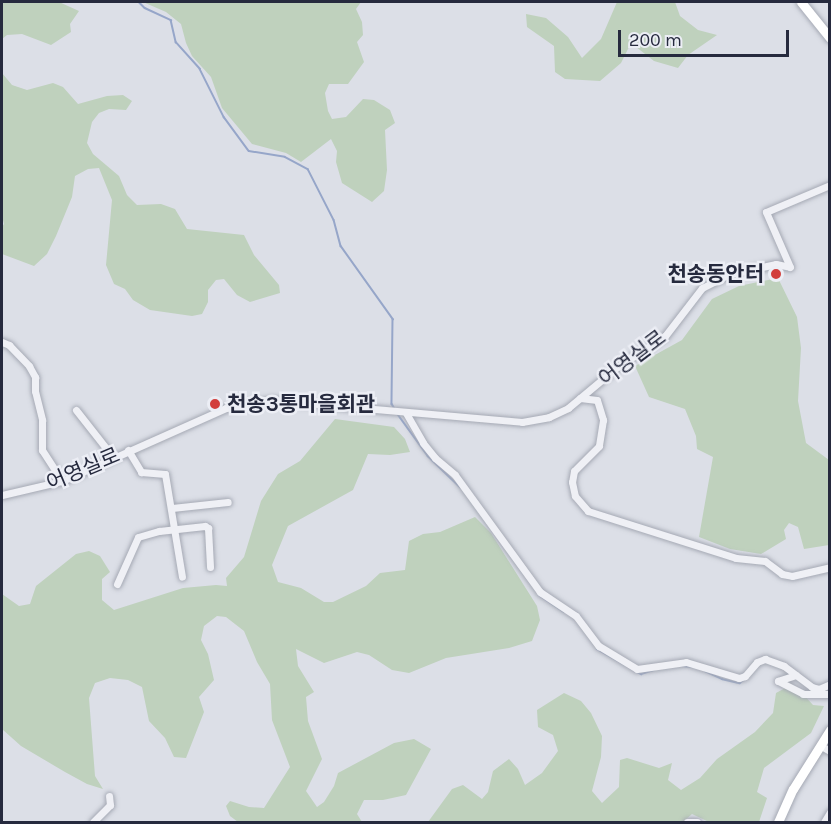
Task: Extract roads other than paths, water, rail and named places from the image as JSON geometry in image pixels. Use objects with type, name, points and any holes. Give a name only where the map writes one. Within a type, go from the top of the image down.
[{"type":"street","points":[[801,2],[830,38]]},
{"type":"street","name":"어영실로","points":[[2,494],[62,481],[226,408],[272,400],[522,422],[549,417],[568,408],[617,368],[665,336],[702,288],[730,274],[776,264],[790,267],[766,213],[830,185]]},
{"type":"street","points":[[2,342],[9,345],[35,377],[35,391],[42,420],[42,450],[62,481]]},
{"type":"street","points":[[580,398],[597,400],[603,420],[599,446],[574,471],[572,482],[575,495],[588,511],[736,558],[765,561],[782,574],[792,576],[830,567]]},
{"type":"street","points":[[76,410],[113,457]]},
{"type":"street","points":[[405,412],[423,443],[435,458],[455,475],[540,592],[576,616],[599,646],[637,669],[686,662],[739,678],[745,676],[757,662],[765,659],[784,666],[812,687],[819,689],[830,684]]},
{"type":"street","name":"어영실로","points":[[128,450],[141,472],[165,474],[182,577]]},
{"type":"street","points":[[172,508],[228,502]]},
{"type":"street","points":[[117,584],[138,537],[175,529],[205,526],[208,528],[210,567]]},
{"type":"street","points":[[796,675],[778,681],[803,694],[830,694]]},
{"type":"street","points":[[778,822],[793,789],[830,730]]},
{"type":"street","points":[[821,746],[830,751]]},
{"type":"street","points":[[93,822],[110,805],[110,796]]},
{"type":"street","points":[[824,822],[830,812]]},
{"type":"street","points":[[687,822],[697,822]]},
{"type":"waterway","points":[[139,2],[145,8],[171,20],[176,42],[200,69],[224,117],[249,151],[285,157],[308,169],[334,220],[341,246],[393,319],[392,404],[395,409]]},
{"type":"waterway","points":[[397,413],[428,456],[460,487]]},
{"type":"waterway","points":[[539,595],[564,612]]},
{"type":"waterway","points":[[597,649],[641,674],[654,670]]},
{"type":"waterway","points":[[682,666],[692,667]]},
{"type":"waterway","points":[[705,671],[722,679],[740,683],[754,671]]},
{"type":"place","name":"천송동안터","points":[[776,274]]},
{"type":"place","name":"천송3통마을회관","points":[[215,404]]}]
